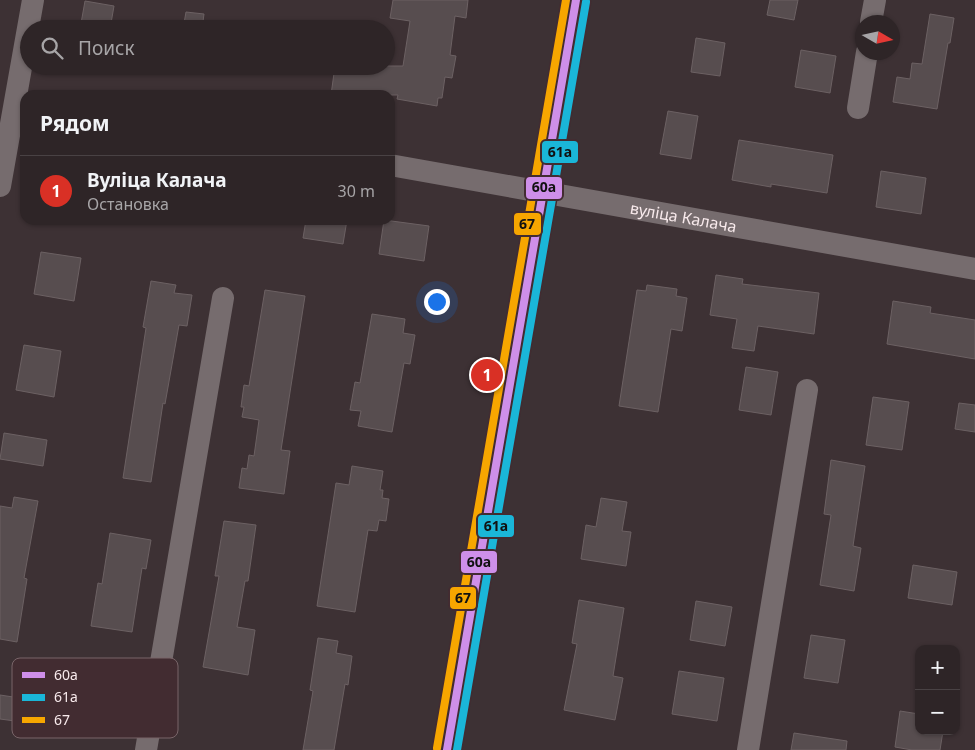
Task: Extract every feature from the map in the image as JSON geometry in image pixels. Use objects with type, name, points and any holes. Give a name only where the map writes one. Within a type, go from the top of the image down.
[{"type":"street","points":[[29,20],[33,0]]},
{"type":"street","points":[[447,750],[576,0]]},
{"type":"street","points":[[873,15],[875,0]]},
{"type":"street","points":[[858,108],[866,60]]},
{"type":"street","points":[[0,186],[20,65]]},
{"type":"street","name":"вуліца Калача","points":[[395,167],[975,269]]},
{"type":"street","points":[[162,658],[223,298]]},
{"type":"street","points":[[748,750],[807,390]]},
{"type":"building","points":[[393,0],[468,0],[466,18],[455,16],[450,55],[456,56],[452,78],[445,77],[442,98],[438,98],[437,106],[397,99],[398,95],[395,95],[395,90],[332,90],[334,75],[395,75],[395,66],[403,66],[410,21],[390,18]]},
{"type":"building","points":[[770,0],[798,0],[794,20],[767,15]]},
{"type":"building","points":[[85,1],[114,6],[112,20],[82,20]]},
{"type":"building","points":[[186,12],[204,14],[203,20],[185,20]]},
{"type":"building","points":[[930,14],[954,18],[937,109],[893,102],[897,77],[910,79],[912,63],[922,64]]},
{"type":"building","points":[[696,38],[725,43],[720,76],[691,72]]},
{"type":"building","points":[[801,50],[836,56],[830,93],[795,87]]},
{"type":"building","points":[[668,111],[698,116],[691,159],[660,154]]},
{"type":"building","points":[[739,140],[833,155],[827,193],[771,184],[771,187],[732,180]]},
{"type":"building","points":[[881,171],[926,178],[921,214],[876,207]]},
{"type":"building","points":[[395,221],[429,226],[424,261],[379,254],[383,225],[395,225]]},
{"type":"building","points":[[305,225],[346,225],[343,244],[303,238]]},
{"type":"building","points":[[41,252],[81,258],[74,301],[34,294]]},
{"type":"building","points":[[716,275],[743,279],[742,284],[819,293],[814,334],[758,326],[754,351],[732,348],[737,319],[710,315]]},
{"type":"building","points":[[151,281],[176,285],[174,293],[192,295],[187,326],[179,325],[165,404],[163,403],[151,482],[123,478],[146,328],[143,327]]},
{"type":"building","points":[[647,285],[677,289],[676,296],[687,298],[682,331],[671,329],[658,412],[619,406],[637,290],[646,291]]},
{"type":"building","points":[[265,290],[305,296],[281,450],[290,451],[284,494],[239,488],[242,468],[247,469],[249,455],[254,456],[259,420],[242,417],[244,407],[241,407],[244,385],[249,386]]},
{"type":"building","points":[[893,301],[931,307],[930,313],[975,320],[975,359],[887,344]]},
{"type":"building","points":[[372,314],[405,319],[403,333],[415,335],[410,364],[404,363],[392,432],[358,426],[361,411],[350,410],[355,382],[360,383]]},
{"type":"building","points":[[24,345],[61,351],[54,397],[16,390]]},
{"type":"building","points":[[746,367],[778,372],[771,415],[739,410]]},
{"type":"building","points":[[873,397],[909,402],[902,450],[866,445]]},
{"type":"building","points":[[959,403],[975,405],[975,432],[955,429]]},
{"type":"building","points":[[4,433],[47,440],[43,466],[0,459]]},
{"type":"building","points":[[831,460],[865,466],[853,546],[861,548],[854,591],[820,585],[831,515],[824,514]]},
{"type":"building","points":[[352,466],[383,471],[380,490],[383,490],[382,498],[389,499],[386,521],[379,520],[377,531],[368,530],[355,612],[317,606],[336,483],[349,485]]},
{"type":"building","points":[[14,497],[38,501],[24,578],[27,579],[17,642],[0,639],[0,506],[12,508]]},
{"type":"building","points":[[601,498],[627,502],[622,531],[631,532],[626,566],[581,559],[586,525],[596,527]]},
{"type":"building","points":[[224,521],[256,525],[248,581],[245,581],[237,627],[255,630],[248,675],[203,667],[219,576],[215,576]]},
{"type":"building","points":[[110,533],[151,540],[146,569],[142,568],[132,632],[91,626],[98,583],[102,584]]},
{"type":"building","points":[[913,565],[957,572],[952,605],[908,598]]},
{"type":"building","points":[[579,600],[624,608],[613,676],[623,678],[615,720],[564,710],[577,644],[572,643]]},
{"type":"building","points":[[696,601],[732,607],[725,646],[690,640]]},
{"type":"building","points":[[811,635],[845,640],[838,683],[804,678]]},
{"type":"building","points":[[318,638],[338,641],[336,653],[352,656],[348,685],[345,684],[334,750],[303,750],[313,691],[310,690]]},
{"type":"building","points":[[679,671],[724,678],[717,721],[672,714]]},
{"type":"building","points":[[0,695],[12,697],[12,721],[0,719]]},
{"type":"building","points":[[900,711],[915,713],[915,735],[942,735],[940,750],[912,750],[895,747]]},
{"type":"building","points":[[794,733],[847,741],[846,750],[791,750]]},
{"type":"transit line","name":"67","points":[[437,748],[566,0]]},
{"type":"transit line","name":"60а","points":[[447,750],[576,0]]},
{"type":"transit line","name":"61а","points":[[457,750],[586,2]]},
{"type":"place","name":"Вуліца Калача","points":[[487,375]]}]
